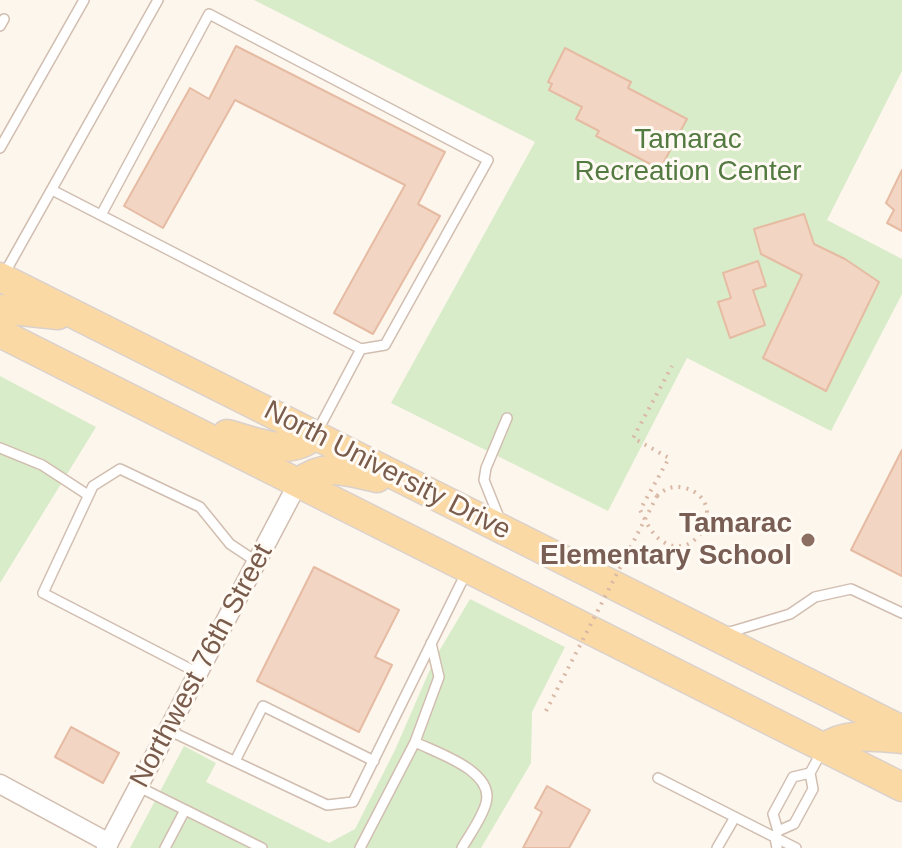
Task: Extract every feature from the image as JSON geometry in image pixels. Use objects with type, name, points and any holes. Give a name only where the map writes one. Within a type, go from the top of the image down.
[{"type":"main road","name":"North University Drive","points":[[1,278],[902,730]]},
{"type":"main road","points":[[0,309],[82,318]]},
{"type":"main road","name":"North University Drive","points":[[0,333],[902,787]]},
{"type":"main road","points":[[165,416],[277,447],[299,446],[315,435]]},
{"type":"main road","points":[[298,483],[324,469],[417,486]]},
{"type":"main road","points":[[824,748],[834,740],[864,735],[902,739]]},
{"type":"street","name":"Northwest 76th Street","points":[[108,846],[298,483]]},
{"type":"street","points":[[0,784],[108,846]]},
{"type":"lane","points":[[0,148],[84,0]]},
{"type":"lane","points":[[1,278],[158,0]]},
{"type":"lane","points":[[52,190],[361,349],[385,345],[488,160],[209,14],[101,215]]},
{"type":"lane","points":[[315,435],[361,349]]},
{"type":"lane","points":[[504,530],[484,480],[507,418]]},
{"type":"lane","points":[[0,448],[42,465],[88,495]]},
{"type":"lane","points":[[198,673],[43,593],[88,495],[93,486],[120,469],[200,507],[230,544],[257,562]]},
{"type":"lane","points":[[168,730],[327,805],[353,802],[468,569]]},
{"type":"lane","points":[[688,623],[730,632],[790,614],[815,597],[851,589],[902,613]]},
{"type":"lane","points":[[360,848],[415,742],[439,677],[431,643]]},
{"type":"lane","points":[[235,761],[263,706],[374,761]]},
{"type":"lane","points":[[415,742],[476,773],[486,785],[487,802],[462,848]]},
{"type":"lane","points":[[777,839],[794,824],[807,801],[813,789],[810,773],[824,748]]},
{"type":"lane","points":[[777,839],[773,814],[793,777],[810,773]]},
{"type":"lane","points":[[658,778],[796,848]]},
{"type":"lane","points":[[139,787],[262,848]]},
{"type":"lane","points":[[165,848],[185,810]]},
{"type":"lane","points":[[717,848],[735,817]]},
{"type":"path","points":[[546,711],[657,496],[664,488],[677,487],[699,494],[706,506],[707,521],[702,534],[691,543],[676,546],[663,543],[651,530],[640,510],[669,458],[633,438],[672,366]]},
{"type":"green space","name":"Tamarac Recreation Center","points":[[254,0],[902,0],[902,71],[827,220],[902,259],[902,294],[831,431],[687,358],[608,511],[391,403],[535,142]]},
{"type":"green space","points":[[0,376],[96,427],[0,583]]},
{"type":"green space","points":[[470,599],[565,647],[532,712],[531,763],[481,848],[130,848],[184,746],[216,763],[206,782],[329,843],[355,829],[395,750],[435,658]]},
{"type":"building","points":[[236,46],[445,152],[418,204],[440,216],[373,334],[334,313],[405,185],[235,100],[163,228],[124,206],[190,88],[209,99]]},
{"type":"building","points":[[565,48],[631,82],[628,88],[687,119],[660,169],[596,136],[599,131],[576,119],[582,107],[549,90],[552,84],[548,82]]},
{"type":"building","points":[[902,170],[902,231],[887,223],[894,210],[886,203]]},
{"type":"building","points":[[804,214],[814,244],[845,259],[879,282],[826,391],[763,358],[802,275],[761,254],[754,229]]},
{"type":"building","points":[[758,261],[766,286],[753,290],[765,325],[730,338],[718,302],[731,298],[723,273]]},
{"type":"building","points":[[902,450],[902,576],[851,550]]},
{"type":"building","points":[[314,567],[399,610],[375,657],[392,665],[359,732],[257,681]]},
{"type":"building","points":[[71,727],[119,753],[103,783],[55,757]]},
{"type":"building","points":[[547,786],[590,810],[569,848],[523,848],[542,812],[535,808]]},
{"type":"place","name":"Tamarac Elementary School","points":[[808,540]]}]
